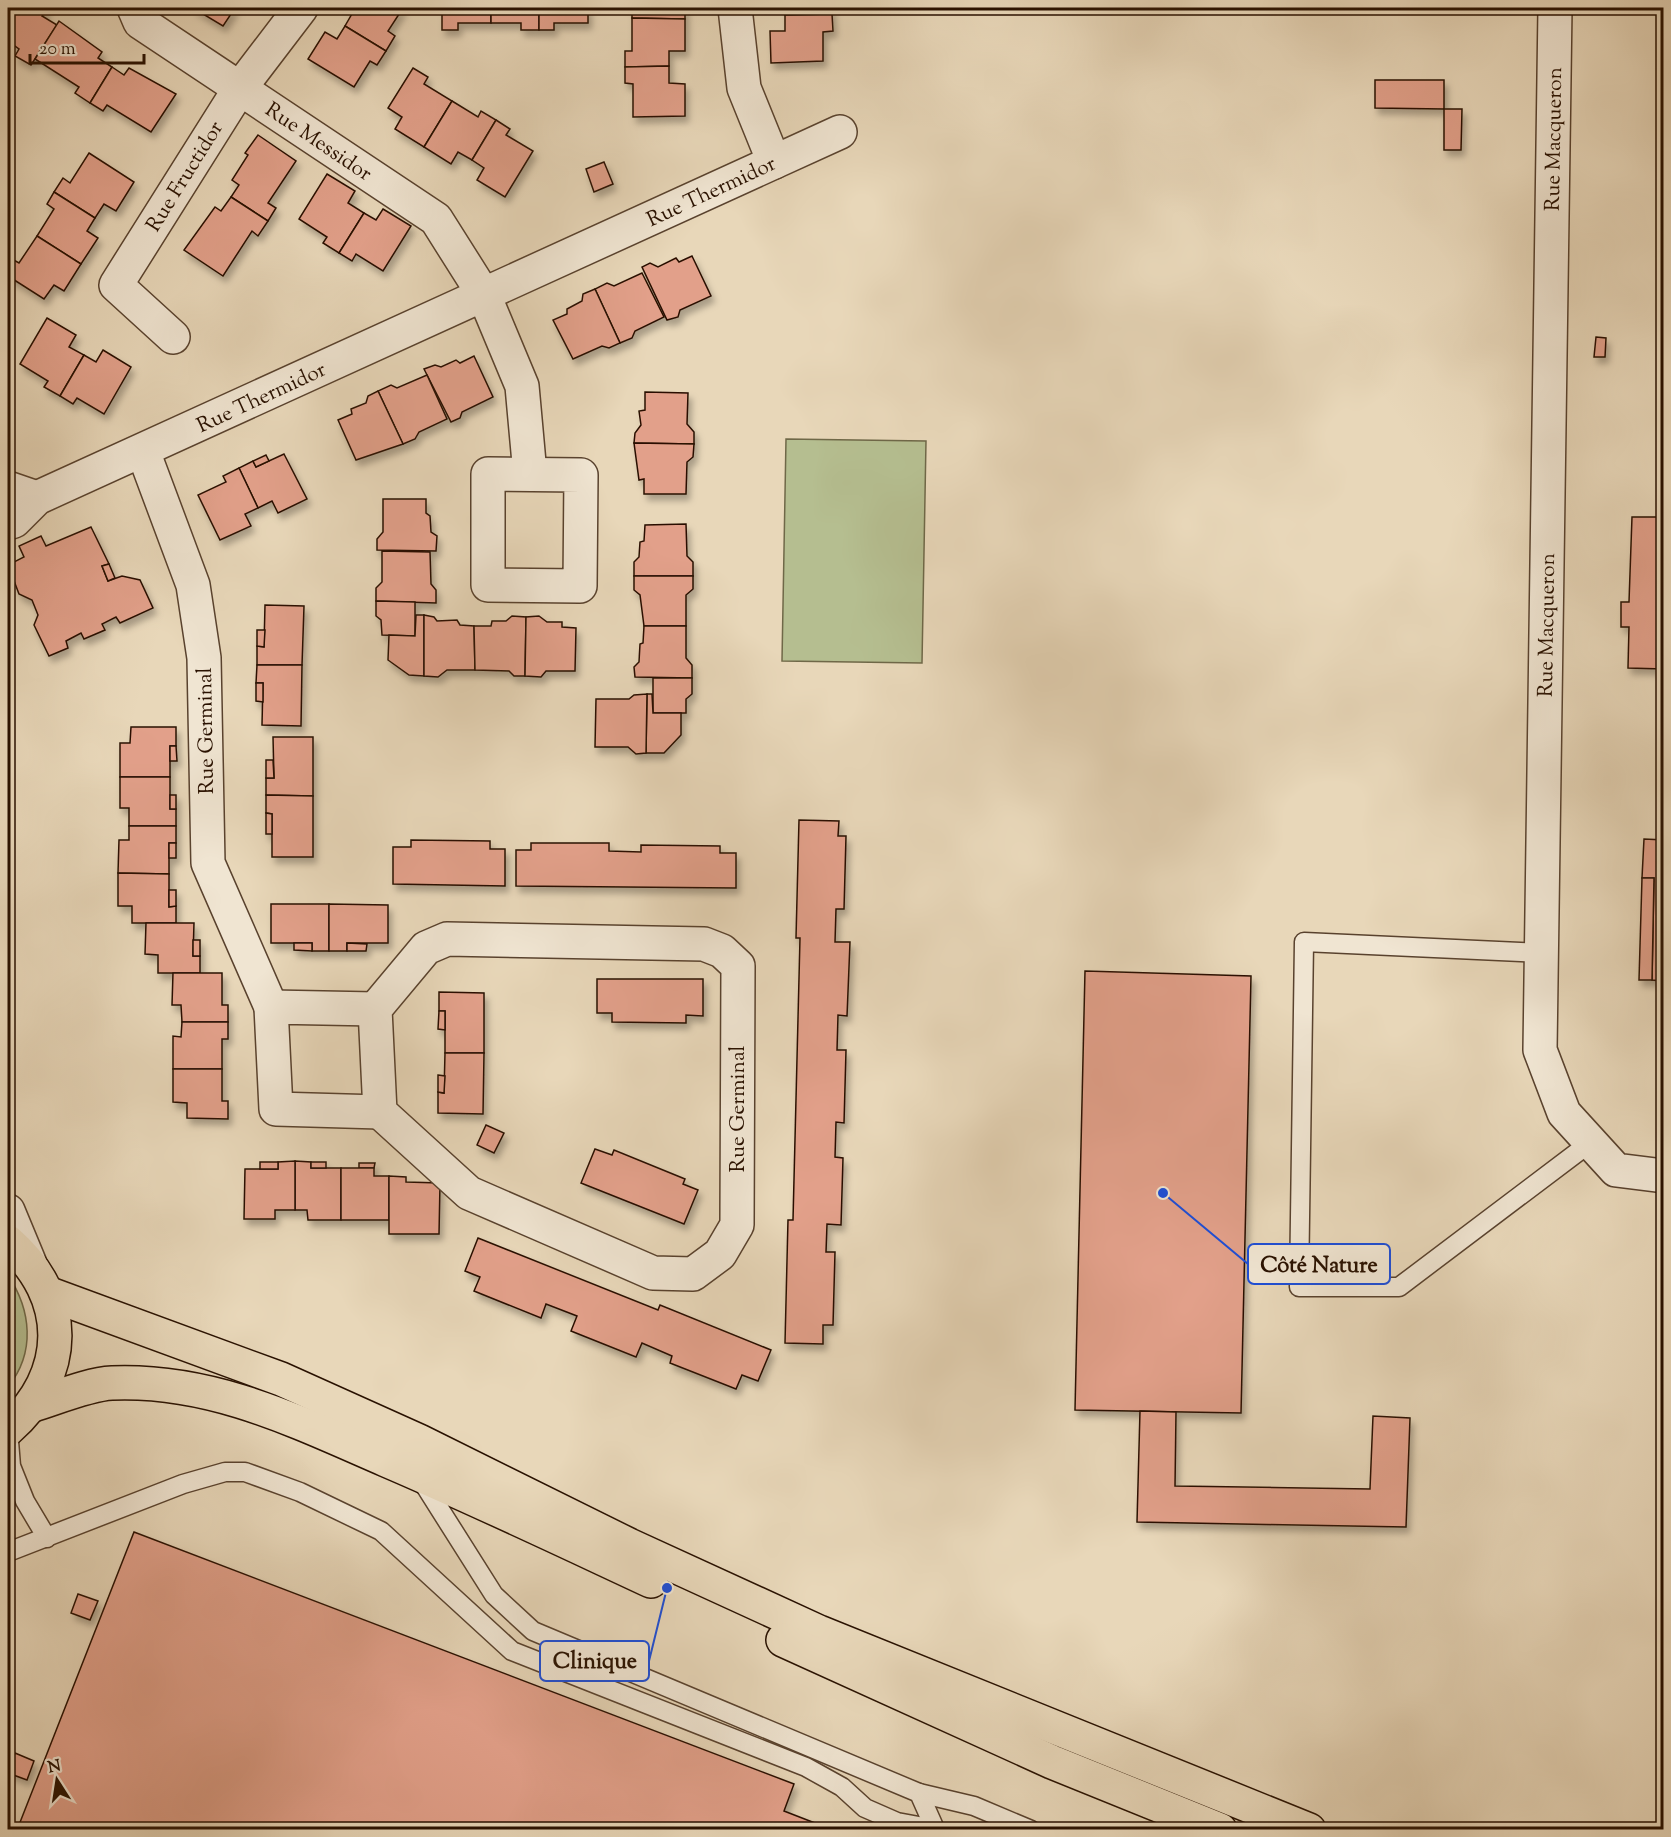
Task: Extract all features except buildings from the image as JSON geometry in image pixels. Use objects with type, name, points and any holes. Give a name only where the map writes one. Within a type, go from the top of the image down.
[{"type":"main road","points":[[8,1429],[33,1405],[47,1379],[55,1350],[55,1321],[47,1293],[19,1253]]},
{"type":"main road","points":[[47,1293],[281,1378],[419,1441],[628,1545],[819,1632],[1309,1830]]},
{"type":"main road","points":[[33,1405],[110,1383],[187,1386],[225,1395],[293,1419],[1052,1761],[1220,1830]]},
{"type":"street","name":"Rue Messidor","points":[[134,8],[140,22],[436,219],[484,295]]},
{"type":"street","name":"Rue Fructidor","points":[[173,337],[116,285],[240,88],[301,8]]},
{"type":"street","points":[[735,8],[744,88],[774,162]]},
{"type":"street","name":"Rue Macqueron","points":[[1555,8],[1539,1050],[1564,1113],[1616,1170],[1664,1176]]},
{"type":"street","name":"Rue Thermidor","points":[[8,523],[14,521],[22,493],[144,450],[840,132]]},
{"type":"street","points":[[484,295],[522,386],[530,474]]},
{"type":"street","name":"Rue Germinal","points":[[144,450],[193,585],[204,658],[208,863],[271,1007],[276,1109],[380,1112],[469,1193],[653,1273],[693,1274],[720,1254],[737,1225],[738,966],[722,951],[704,944],[447,939],[426,948],[375,1009]]},
{"type":"street","points":[[271,1007],[375,1009],[380,1112]]},
{"type":"street","points":[[8,1210],[19,1253]]},
{"type":"lane","points":[[1541,953],[1304,942],[1299,1287],[1399,1287],[1591,1142]]},
{"type":"lane","points":[[8,1429],[11,1466],[25,1501],[47,1538]]},
{"type":"lane","points":[[8,1552],[183,1484],[225,1472],[244,1472],[300,1492],[381,1531],[512,1651],[806,1767],[842,1787],[865,1808],[897,1822],[934,1829]]},
{"type":"lane","points":[[416,1473],[494,1595],[533,1631],[919,1793],[974,1806],[1031,1830]]},
{"type":"lane","points":[[919,1793],[934,1829]]},
{"type":"green space","points":[[786,439],[926,441],[922,663],[782,661]]},
{"type":"green space","points":[[8,1275],[22,1302],[27,1331],[23,1360],[8,1387]]},
{"type":"place","name":"Côté Nature","points":[[1163,1193]]},
{"type":"place","name":"Clinique","points":[[667,1588]]}]
